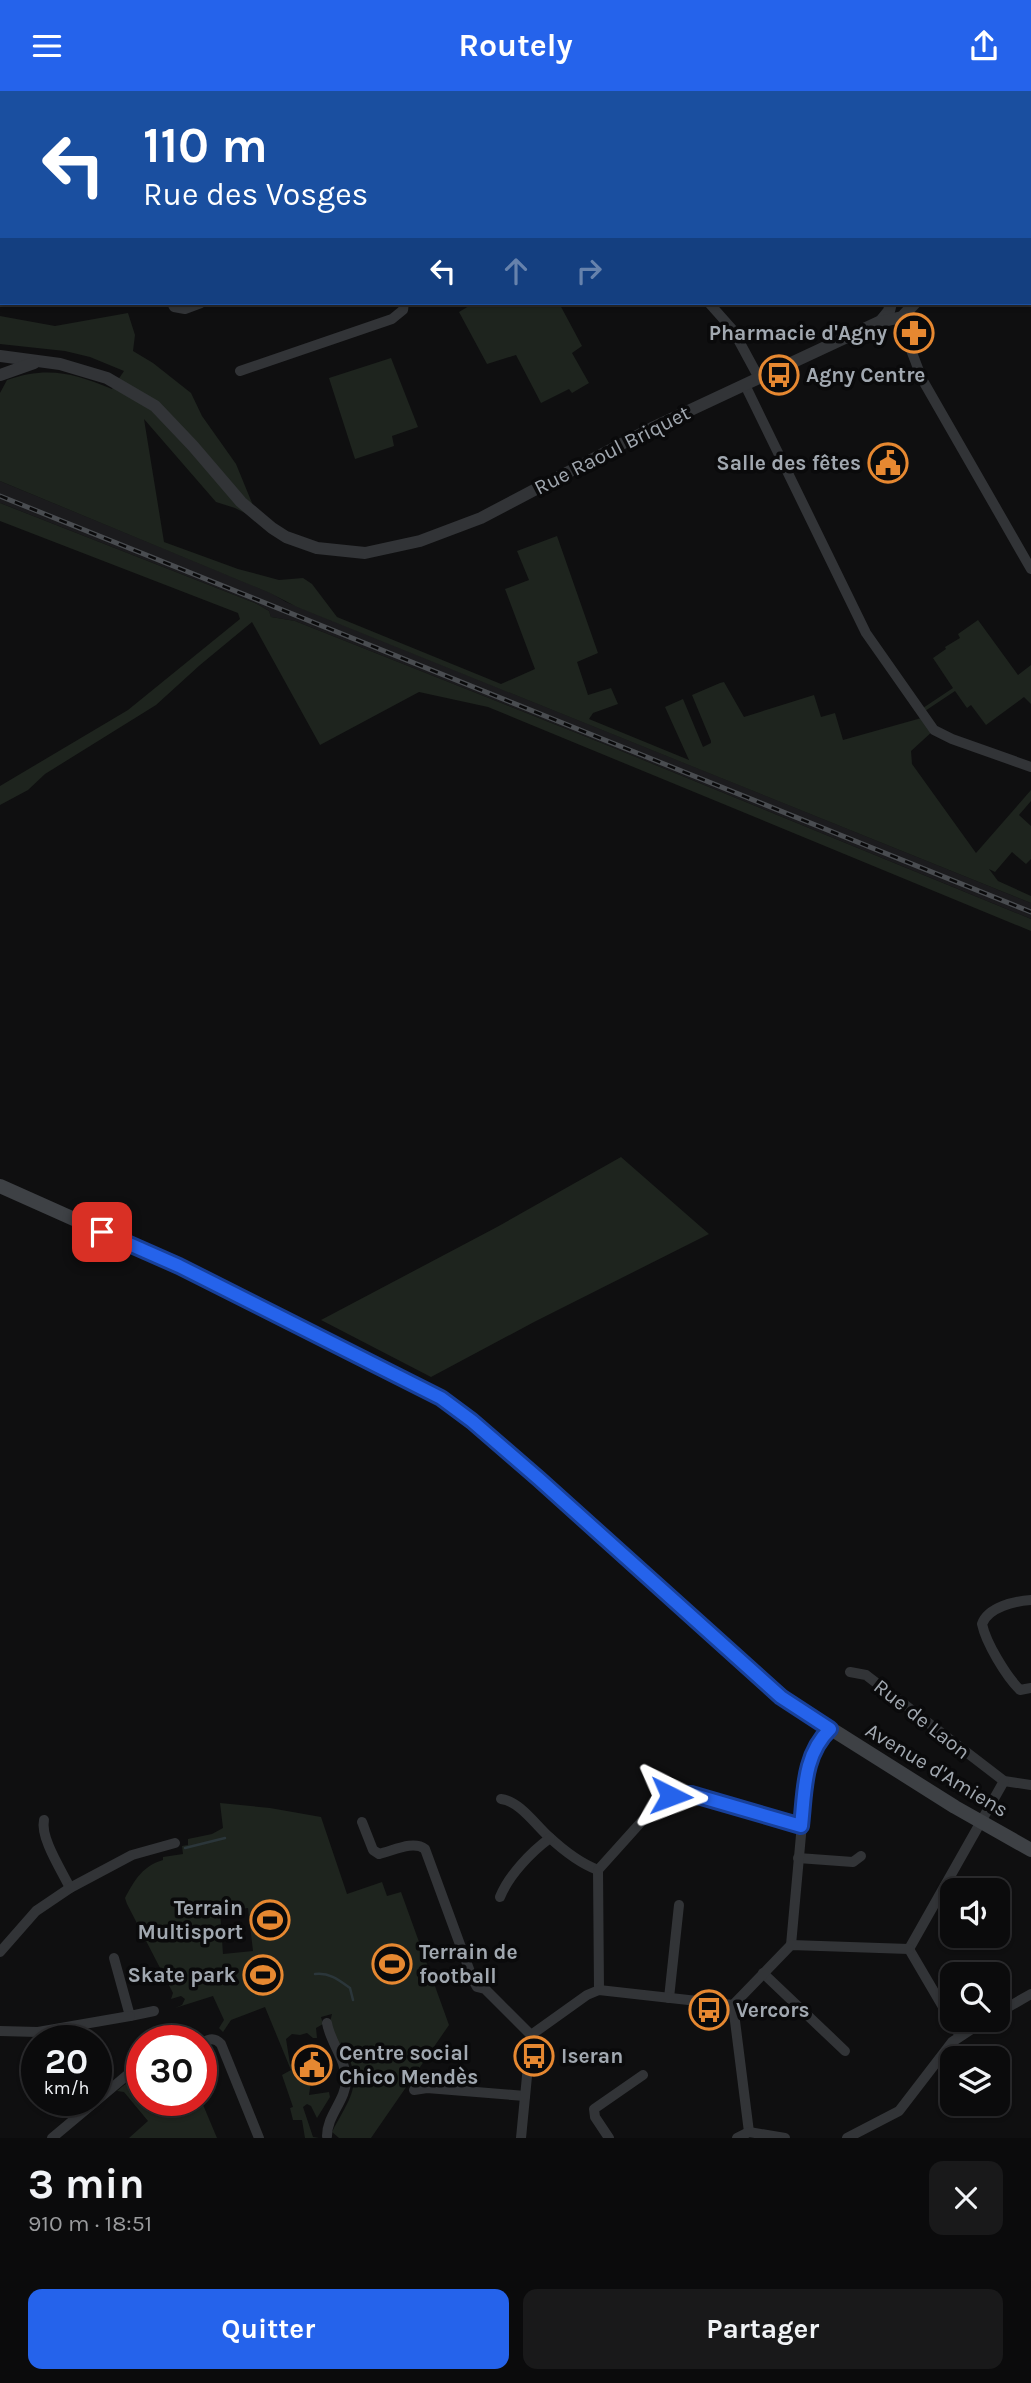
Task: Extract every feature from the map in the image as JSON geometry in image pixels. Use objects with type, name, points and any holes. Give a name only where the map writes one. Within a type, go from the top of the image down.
[{"type":"main road","name":"Avenue d'Amiens","points":[[0,1186],[179,1266],[441,1398],[539,1479],[786,1700],[1031,1850]]},
{"type":"street","points":[[173,305],[185,309],[196,305]]},
{"type":"street","points":[[240,372],[392,319],[403,310],[404,305]]},
{"type":"street","points":[[711,305],[733,330],[759,378]]},
{"type":"street","points":[[900,309],[922,379],[1031,569]]},
{"type":"street","name":"Rue Raoul Briquet","points":[[0,356],[60,364],[107,377],[143,398],[179,430],[241,502],[286,537],[331,551],[365,553],[420,541],[481,518],[617,445],[879,322],[900,309]]},
{"type":"street","points":[[0,375],[38,362]]},
{"type":"street","points":[[745,385],[866,633],[934,730],[941,735],[1031,767]]},
{"type":"street","points":[[1031,1600],[1017,1602],[989,1613],[982,1624],[990,1644],[1014,1684],[1020,1690],[1031,1688]]},
{"type":"street","name":"Rue de Laon","points":[[850,1672],[866,1675],[1004,1781],[1031,1785]]},
{"type":"street","points":[[748,2133],[733,2005],[791,1945],[809,1761],[817,1742],[830,1729]]},
{"type":"street","points":[[909,1949],[1004,1781]]},
{"type":"street","points":[[599,1990],[598,1870],[660,1801],[684,1793],[801,1826]]},
{"type":"street","points":[[501,1799],[513,1803],[583,1865],[598,1870]]},
{"type":"street","points":[[44,1820],[45,1837],[71,1888]]},
{"type":"street","points":[[362,1822],[373,1850],[379,1854],[413,1844],[422,1845],[477,1987],[485,1989],[531,2035]]},
{"type":"street","points":[[500,1897],[504,1888],[539,1846],[550,1838]]},
{"type":"street","points":[[0,1952],[36,1911],[71,1888],[132,1855],[175,1843]]},
{"type":"street","points":[[798,1859],[853,1862],[861,1856]]},
{"type":"street","points":[[669,1998],[679,1905]]},
{"type":"street","points":[[791,1945],[909,1949]]},
{"type":"street","points":[[909,1949],[960,2036]]},
{"type":"street","points":[[114,1958],[130,2016]]},
{"type":"street","points":[[763,1973],[845,2051]]},
{"type":"street","points":[[521,2138],[531,2035],[587,1994],[599,1990],[733,2005]]},
{"type":"street","points":[[1010,2006],[1031,1994]]},
{"type":"street","points":[[0,2031],[38,2032],[153,2011]]},
{"type":"street","points":[[327,2023],[345,2068],[346,2080],[343,2095],[327,2127],[327,2136]]},
{"type":"street","points":[[847,2138],[900,2111],[944,2050],[966,2032]]},
{"type":"street","points":[[217,2040],[221,2044],[259,2138]]},
{"type":"street","points":[[605,2137],[594,2109],[643,2075]]},
{"type":"street","points":[[52,2138],[126,2076]]},
{"type":"street","points":[[414,2090],[427,2088],[525,2096]]},
{"type":"street","points":[[737,2138],[748,2133],[785,2138]]},
{"type":"shaded area","points":[[471,305],[560,305],[582,346],[572,353],[589,383],[572,393],[569,389],[541,403],[516,355],[487,364],[459,312]]},
{"type":"shaded area","points":[[128,313],[135,335],[133,351],[191,393],[202,416],[236,464],[259,520],[216,502],[144,419],[164,542],[238,569],[279,580],[303,578],[312,584],[337,617],[501,684],[535,669],[505,589],[529,580],[517,551],[557,536],[598,653],[577,662],[588,695],[611,688],[618,704],[593,713],[589,719],[689,760],[665,707],[683,699],[703,747],[711,741],[692,695],[724,682],[744,717],[814,695],[821,717],[835,713],[843,740],[925,717],[934,730],[911,751],[912,764],[976,853],[1031,790],[1031,801],[1019,815],[1031,826],[1031,859],[1026,864],[1012,852],[995,872],[989,869],[998,881],[1031,896],[1031,903],[297,607],[270,593],[0,481],[0,393],[7,380],[35,373],[60,373],[112,389],[124,371],[90,357],[65,351],[0,344],[0,316],[55,326]]},
{"type":"shaded area","points":[[391,358],[418,427],[392,436],[394,446],[355,459],[329,378]]},
{"type":"shaded area","points":[[0,481],[271,593],[286,602],[1031,903],[1031,919],[295,621],[271,617],[269,611],[257,604],[0,503]]},
{"type":"shaded area","points":[[0,503],[257,604],[269,611],[271,617],[295,621],[1031,919],[1031,931],[488,707],[419,692],[320,745],[252,622],[156,705],[45,774],[28,790],[0,805],[0,786],[128,710],[240,619],[238,613],[0,521]]},
{"type":"shaded area","points":[[978,620],[1018,675],[1031,665],[1031,704],[1024,697],[986,725],[971,705],[967,708],[955,691],[922,713],[920,710],[953,688],[933,658],[960,638],[958,634]]},
{"type":"shaded area","points":[[621,1157],[709,1234],[431,1377],[321,1320],[497,1227]]},
{"type":"shaded area","points":[[220,1803],[321,1817],[347,1894],[382,1882],[387,1896],[401,1892],[449,2025],[371,2138],[339,2138],[332,2132],[350,2098],[354,2079],[349,2057],[342,2042],[339,2046],[330,2022],[332,2014],[321,2017],[323,2024],[316,2028],[317,2038],[307,2033],[292,2034],[286,2039],[290,2064],[296,2070],[308,2069],[308,2079],[311,2081],[309,2095],[329,2092],[330,2097],[317,2118],[311,2106],[307,2104],[303,2107],[313,2137],[319,2138],[305,2138],[302,2120],[293,2120],[290,2108],[293,2107],[282,2075],[291,2070],[265,2007],[231,2020],[223,2032],[219,2028],[224,2020],[213,1996],[175,2008],[182,2005],[185,1999],[181,1996],[171,1999],[173,1993],[125,1898],[136,1879],[150,1866],[163,1860],[163,1857],[183,1854],[182,1846],[188,1845],[188,1839],[212,1834],[223,1828]],"holes":[[[248,1908],[253,1951],[223,1954],[220,1911]]]},
{"type":"shaded area","points":[[126,2084],[126,2094],[117,2091]]},
{"type":"shaded area","points":[[144,2116],[208,2116],[217,2138],[129,2138],[148,2121]]},
{"type":"waterway","points":[[185,1848],[225,1838]]},
{"type":"waterway","points":[[315,1974],[329,1975],[342,1982],[350,1988],[353,2000]]},
{"type":"railway","points":[[0,496],[1031,912]]},
{"type":"place","name":"Pharmacie d'Agny","points":[[914,333]]},
{"type":"place","name":"Agny Centre","points":[[779,375]]},
{"type":"place","name":"Salle des fêtes","points":[[888,463]]},
{"type":"place","name":"Terrain Multisport","points":[[270,1920]]},
{"type":"place","name":"Terrain de football","points":[[392,1964]]},
{"type":"place","name":"Skate park","points":[[263,1975]]},
{"type":"place","name":"Vercors","points":[[709,2010]]},
{"type":"place","name":"Iseran","points":[[534,2056]]},
{"type":"place","name":"Centre social Chico Mendès","points":[[312,2065]]},
{"type":"route","points":[[102,1232],[179,1266],[441,1398],[539,1479],[781,1697],[830,1729],[817,1742],[809,1761],[801,1826],[691,1794],[671,1796]]}]
